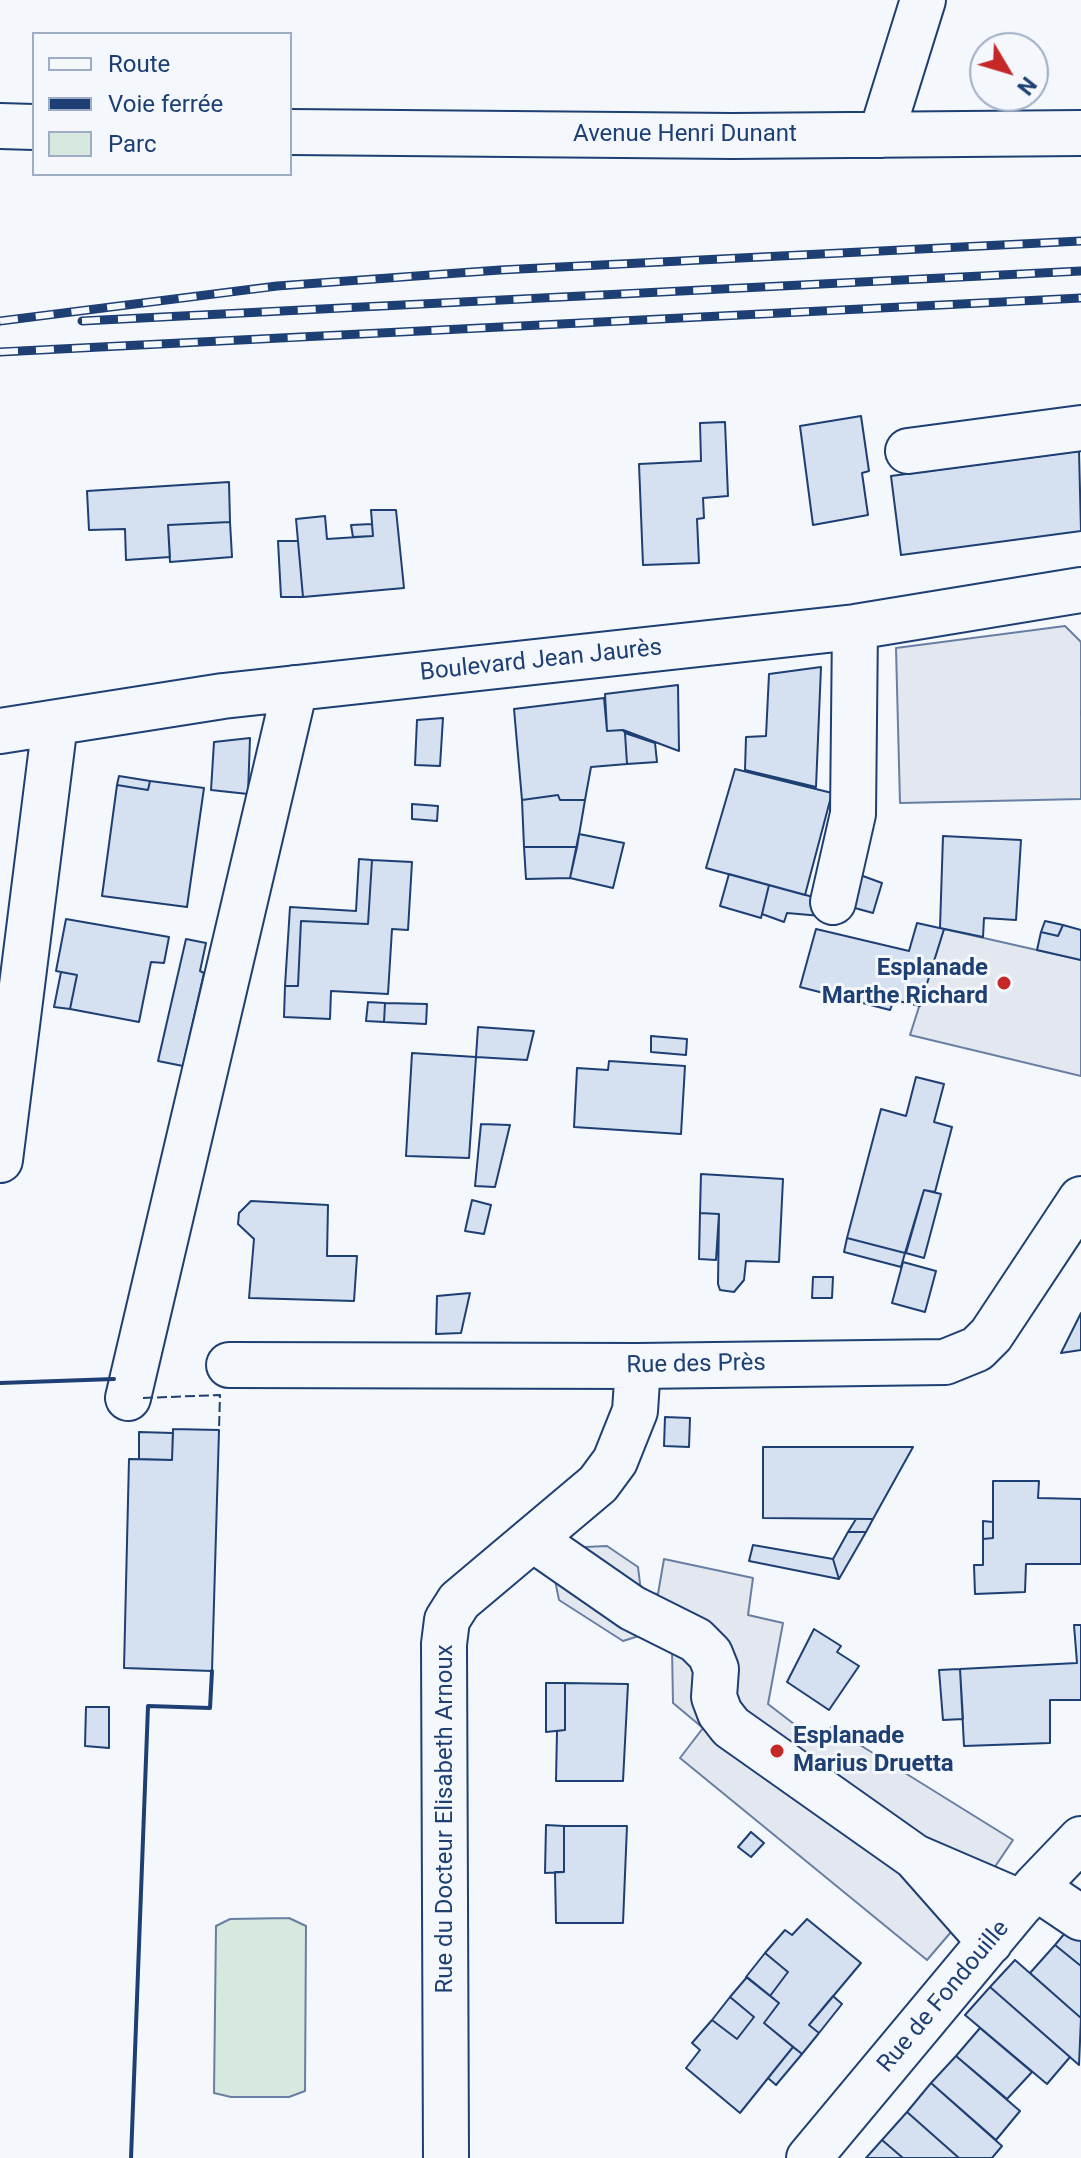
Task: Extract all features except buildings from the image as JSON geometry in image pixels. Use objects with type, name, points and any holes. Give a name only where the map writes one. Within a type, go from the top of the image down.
[{"type":"street","points":[[881,135],[923,0]]},
{"type":"street","points":[[0,126],[32,127]]},
{"type":"street","name":"Avenue Henri Dunant","points":[[292,132],[1081,133]]},
{"type":"street","points":[[908,451],[1081,428]]},
{"type":"street","name":"Boulevard Jean Jaurès","points":[[0,731],[295,688],[855,627],[1081,590]]},
{"type":"street","points":[[833,902],[853,814],[855,627]]},
{"type":"street","points":[[128,1398],[295,688]]},
{"type":"street","points":[[0,1160],[55,723]]},
{"type":"street","name":"Rue des Près","points":[[229,1365],[638,1366],[945,1362],[960,1358],[991,1335],[1081,1199]]},
{"type":"street","name":"Rue du Docteur Elisabeth Arnoux","points":[[446,2158],[444,1644],[447,1620],[459,1601],[598,1484],[615,1461],[635,1411],[638,1366]]},
{"type":"street","points":[[534,1540],[640,1613],[696,1640],[710,1654],[716,1669],[714,1697],[720,1713],[731,1727],[915,1857],[990,1942]]},
{"type":"street","name":"Rue de Fondouille","points":[[809,2158],[1028,1895],[1081,1839]]},
{"type":"street","points":[[915,1857],[1028,1895],[1081,1918]]},
{"type":"green space","points":[[289,1918],[306,1926],[305,2091],[289,2097],[231,2097],[214,2093],[216,1926],[230,1919]]},
{"type":"shaded area","points":[[1065,626],[1081,642],[1081,799],[900,803],[896,648]]},
{"type":"shaded area","name":"Esplanade Marthe Richard","points":[[944,929],[1081,960],[1081,1076],[910,1035]]},
{"type":"shaded area","name":"Esplanade Marius Druetta","points":[[607,1546],[638,1567],[641,1592],[658,1594],[664,1559],[753,1578],[748,1615],[783,1623],[768,1704],[820,1744],[831,1727],[1013,1840],[951,1932],[927,1960],[680,1758],[703,1728],[673,1703],[672,1648],[645,1634],[623,1641],[559,1600],[555,1580],[585,1547]]},
{"type":"railway","points":[[0,321],[277,286],[500,270],[1081,241]]},
{"type":"railway","points":[[82,321],[1081,271]]},
{"type":"railway","points":[[0,352],[1081,298]]},
{"type":"fence","points":[[143,1398],[220,1395],[219,1430]]},
{"type":"wall","points":[[0,1383],[114,1379]]},
{"type":"wall","points":[[131,2158],[148,1706],[210,1708],[212,1671]]},
{"type":"place","name":"Esplanade Marthe Richard","points":[[1004,983]]},
{"type":"place","name":"Esplanade Marius Druetta","points":[[777,1751]]}]
